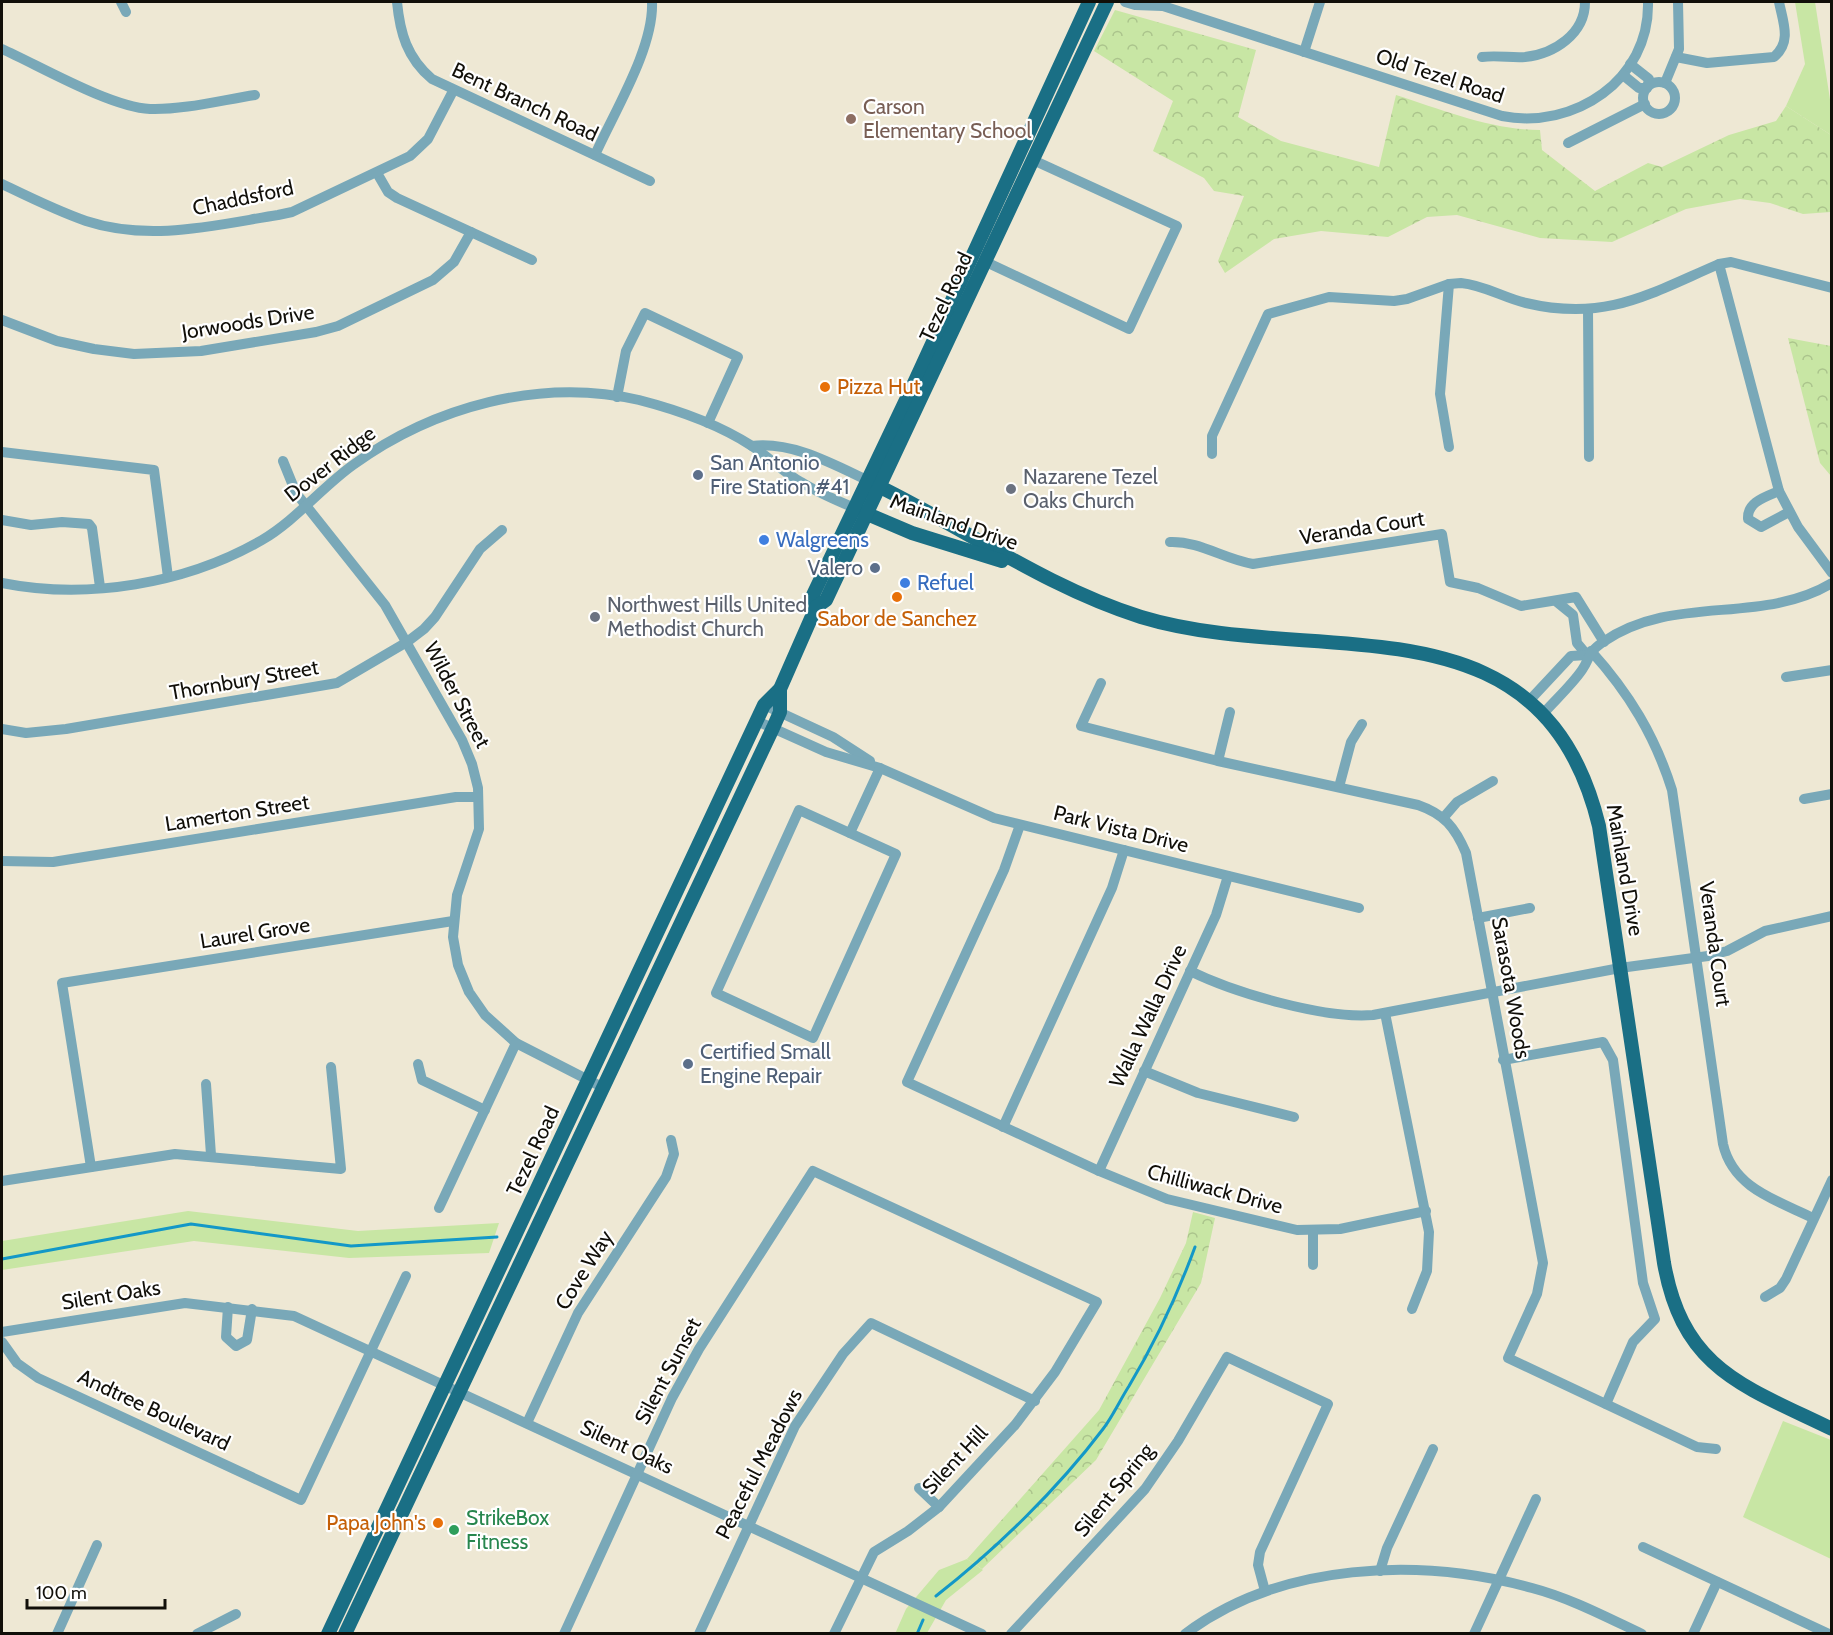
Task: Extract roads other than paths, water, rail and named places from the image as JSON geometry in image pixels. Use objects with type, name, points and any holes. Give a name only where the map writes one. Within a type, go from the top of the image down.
[{"type":"main road","name":"Tezel Road","points":[[872,483],[915,381],[1089,2]]},
{"type":"main road","name":"Tezel Road","points":[[328,1634],[590,1081],[764,705],[780,689],[816,607],[826,600],[859,510],[986,262],[1107,2]]},
{"type":"main road","name":"Mainland Drive","points":[[872,483],[924,508],[1029,570],[1116,609],[1186,628],[1407,649],[1446,657],[1489,675],[1528,702],[1542,715],[1567,746],[1589,789],[1599,826],[1664,1263],[1675,1306],[1700,1349],[1726,1375],[1748,1389],[1832,1429]]},
{"type":"main road","name":"Mainland Drive","points":[[859,510],[912,533],[1029,570]]},
{"type":"main road","name":"Tezel Road","points":[[345,1634],[773,728],[780,712],[780,689]]},
{"type":"street","name":"Bent Branch Road","points":[[396,2],[399,26],[409,53],[425,74],[453,91],[650,181]]},
{"type":"street","points":[[595,155],[647,41],[652,20],[652,2]]},
{"type":"street","name":"Old Tezel Road","points":[[1125,2],[1136,5],[1159,4],[1502,117],[1526,120],[1551,118],[1574,111],[1606,92],[1623,75],[1630,64],[1645,30],[1648,2]]},
{"type":"street","points":[[1304,52],[1320,2]]},
{"type":"street","points":[[1482,57],[1503,54],[1522,57],[1540,54],[1565,42],[1581,22],[1585,2]]},
{"type":"street","points":[[1665,83],[1678,49],[1678,2]]},
{"type":"street","points":[[1676,57],[1691,62],[1707,63],[1774,57],[1783,49],[1786,39],[1779,2]]},
{"type":"street","points":[[2,48],[117,102],[138,108],[161,109],[255,95]]},
{"type":"street","points":[[1623,75],[1639,88],[1647,88],[1657,82],[1665,83],[1674,92],[1672,108],[1659,114],[1649,111],[1643,97],[1647,88],[1649,78],[1630,64]]},
{"type":"street","name":"Chaddsford","points":[[2,184],[88,222],[113,228],[163,232],[292,212],[410,156],[428,139],[453,91]]},
{"type":"street","points":[[1568,142],[1645,104]]},
{"type":"street","points":[[986,262],[1129,329],[1177,226],[1033,160]]},
{"type":"street","points":[[377,173],[388,192],[397,198],[532,260]]},
{"type":"street","name":"Jorwoods Drive","points":[[2,320],[57,341],[134,354],[201,351],[316,332],[338,326],[433,280],[454,262],[471,232]]},
{"type":"street","points":[[1212,454],[1212,436],[1268,314],[1329,297],[1394,301],[1407,299],[1449,284],[1473,284],[1538,305],[1588,309],[1609,308],[1643,298],[1719,264],[1745,263],[1832,288]]},
{"type":"street","points":[[1719,264],[1779,491],[1790,512],[1832,573]]},
{"type":"street","points":[[1449,284],[1440,394],[1449,447]]},
{"type":"street","points":[[1588,309],[1588,457]]},
{"type":"street","points":[[617,397],[626,351],[645,313],[738,357],[708,423]]},
{"type":"street","name":"Dover Ridge","points":[[2,583],[54,589],[100,588],[168,577],[221,559],[259,542],[379,447],[421,425],[458,410],[516,396],[566,393],[617,397],[676,411],[708,423],[752,446],[802,483],[859,510]]},
{"type":"street","name":"Dover Ridge","points":[[752,446],[769,444],[814,456],[872,483]]},
{"type":"street","points":[[2,452],[154,470],[168,577]]},
{"type":"street","name":"Wilder Street","points":[[283,461],[289,481],[306,506],[385,604],[468,752],[478,797],[479,829],[456,895],[453,921],[455,951],[469,992],[485,1015],[516,1043],[604,1088]]},
{"type":"street","points":[[1779,491],[1752,505],[1747,512],[1748,519],[1761,527],[1790,512]]},
{"type":"street","points":[[2,520],[31,525],[62,522],[89,524],[92,528],[100,588]]},
{"type":"street","name":"Thornbury Street","points":[[2,729],[40,733],[326,687],[354,675],[407,642],[435,617],[476,554],[502,530]]},
{"type":"street","name":"Veranda Court","points":[[1170,542],[1196,543],[1231,559],[1253,564],[1442,534],[1450,582],[1478,588],[1521,606],[1557,602],[1576,597],[1604,642]]},
{"type":"street","points":[[1528,702],[1571,656],[1589,653],[1604,642],[1650,619],[1688,611],[1781,604],[1832,583]]},
{"type":"street","name":"Veranda Court","points":[[1557,602],[1573,615],[1575,636],[1617,680],[1638,710],[1665,767],[1677,815],[1724,1144],[1729,1162],[1749,1186],[1813,1218]]},
{"type":"street","points":[[1542,715],[1583,669],[1589,653]]},
{"type":"street","points":[[1786,677],[1832,670]]},
{"type":"street","name":"Sarasota Woods","points":[[1101,683],[1081,726],[1218,761],[1418,804],[1444,817],[1459,836],[1466,853],[1494,992],[1503,1060],[1543,1263],[1537,1293],[1508,1358],[1697,1447],[1716,1449]]},
{"type":"street","name":"Park Vista Drive","points":[[764,705],[833,737],[880,768]]},
{"type":"street","points":[[1218,761],[1230,712]]},
{"type":"street","name":"Park Vista Drive","points":[[757,721],[826,752],[880,768],[979,813],[1359,908]]},
{"type":"street","points":[[1339,787],[1350,742],[1362,724]]},
{"type":"street","points":[[850,833],[880,768]]},
{"type":"street","points":[[1444,817],[1458,802],[1492,781]]},
{"type":"street","points":[[1804,799],[1832,794]]},
{"type":"street","name":"Lamerton Street","points":[[2,861],[53,862],[456,797],[478,797]]},
{"type":"street","points":[[800,810],[850,833],[896,854],[813,1038],[716,993],[800,810]]},
{"type":"street","name":"Chilliwack Drive","points":[[1020,825],[1004,870],[907,1082],[1098,1171],[1167,1199],[1284,1228],[1313,1231],[1340,1229],[1426,1211]]},
{"type":"street","points":[[1003,1127],[1112,888],[1124,850]]},
{"type":"street","name":"Walla Walla Drive","points":[[1098,1171],[1216,915],[1228,876]]},
{"type":"street","points":[[1478,918],[1530,908]]},
{"type":"street","points":[[1190,971],[1229,989],[1354,1017],[1620,968],[1727,951],[1774,928],[1832,916]]},
{"type":"street","name":"Laurel Grove","points":[[91,1167],[62,983],[453,921]]},
{"type":"street","points":[[1385,1013],[1426,1211],[1429,1258],[1423,1284],[1412,1309]]},
{"type":"street","points":[[1503,1060],[1603,1042],[1612,1060],[1644,1283],[1655,1319],[1633,1342],[1606,1404]]},
{"type":"street","points":[[439,1208],[516,1043]]},
{"type":"street","points":[[418,1064],[423,1080],[485,1110]]},
{"type":"street","points":[[2,1181],[175,1154],[211,1155],[341,1169],[331,1067]]},
{"type":"street","points":[[1144,1071],[1198,1093],[1294,1117]]},
{"type":"street","points":[[206,1084],[211,1155]]},
{"type":"street","name":"Cove Way","points":[[527,1423],[578,1313],[666,1177],[674,1154],[671,1140]]},
{"type":"street","name":"Silent Hill","points":[[813,1171],[1097,1302],[1035,1401],[939,1507],[908,1531],[879,1546],[861,1576],[834,1634]]},
{"type":"street","name":"Silent Sunset","points":[[564,1634],[637,1473],[699,1349],[813,1171]]},
{"type":"street","points":[[1765,1298],[1780,1288],[1786,1279],[1832,1180]]},
{"type":"street","points":[[1313,1231],[1313,1265]]},
{"type":"street","points":[[370,1349],[406,1276]]},
{"type":"street","name":"Silent Oaks","points":[[2,1332],[185,1303],[252,1309],[294,1316],[749,1524],[982,1634]]},
{"type":"street","points":[[228,1307],[226,1337],[236,1346],[247,1340],[252,1309]]},
{"type":"street","name":"Peaceful Meadows","points":[[699,1634],[749,1524],[807,1406],[843,1354],[871,1323],[1035,1401]]},
{"type":"street","name":"Andtree Boulevard","points":[[2,1342],[17,1363],[38,1378],[301,1500],[370,1349]]},
{"type":"street","name":"Silent Spring","points":[[1011,1634],[1145,1489],[1178,1441],[1227,1357],[1328,1404],[1260,1552],[1258,1565],[1265,1591]]},
{"type":"street","points":[[1380,1571],[1387,1548],[1433,1449]]},
{"type":"street","points":[[919,1488],[939,1507]]},
{"type":"street","points":[[1474,1634],[1536,1499]]},
{"type":"street","points":[[57,1634],[97,1545]]},
{"type":"street","points":[[1643,1547],[1829,1634]]},
{"type":"street","points":[[1185,1634],[1224,1608],[1265,1591],[1341,1575],[1380,1571],[1443,1571],[1498,1580],[1554,1595],[1642,1634]]},
{"type":"street","points":[[1693,1634],[1717,1582]]},
{"type":"street","points":[[198,1634],[236,1614]]},
{"type":"waterway","points":[[2,1259],[191,1224],[351,1246],[497,1237]]},
{"type":"waterway","points":[[936,1596],[981,1559],[1025,1518],[1066,1474],[1103,1429],[1157,1335],[1195,1247]]},
{"type":"waterway","points":[[917,1634],[923,1620]]},
{"type":"place","name":"Carson Elementary School","points":[[851,119]]},
{"type":"place","name":"Pizza Hut","points":[[825,387]]},
{"type":"place","name":"San Antonio Fire Station #41","points":[[698,475]]},
{"type":"place","name":"Nazarene Tezel Oaks Church","points":[[1011,489]]},
{"type":"place","name":"Walgreens","points":[[764,540]]},
{"type":"place","name":"Valero","points":[[875,568]]},
{"type":"place","name":"Refuel","points":[[905,583]]},
{"type":"place","name":"Sabor de Sanchez","points":[[897,597]]},
{"type":"place","name":"Northwest Hills United Methodist Church","points":[[595,617]]},
{"type":"place","name":"Certified Small Engine Repair","points":[[688,1064]]},
{"type":"place","name":"Papa John's","points":[[438,1523]]},
{"type":"place","name":"StrikeBox Fitness","points":[[454,1530]]}]
